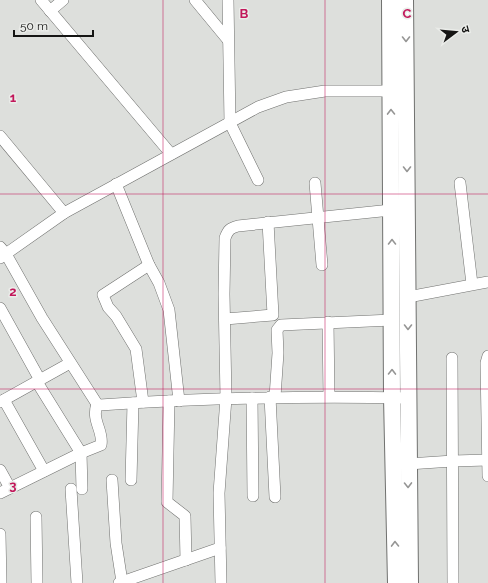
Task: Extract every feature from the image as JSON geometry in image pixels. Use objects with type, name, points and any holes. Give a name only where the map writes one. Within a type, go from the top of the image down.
[{"type":"main road","points":[[390,0],[398,91],[408,297],[410,583]]},
{"type":"main road","points":[[396,583],[392,398],[391,210],[405,0]]},
{"type":"street","points":[[41,0],[171,154]]},
{"type":"street","points":[[50,11],[63,0]]},
{"type":"street","points":[[195,0],[228,40]]},
{"type":"street","points":[[228,0],[230,123],[258,180]]},
{"type":"street","points":[[0,470],[5,491],[82,453],[99,447],[102,443],[95,416],[97,404],[2,253],[64,213],[258,108],[286,97],[325,91],[398,91]]},
{"type":"street","points":[[0,136],[64,213]]},
{"type":"street","points":[[315,183],[322,265]]},
{"type":"street","points":[[460,183],[472,284]]},
{"type":"street","points":[[116,184],[149,264],[159,283],[168,310],[174,401],[167,502],[185,516],[186,560]]},
{"type":"street","points":[[221,583],[218,493],[226,398],[225,238],[227,232],[231,228],[238,226],[391,210]]},
{"type":"street","points":[[225,319],[273,315],[268,222]]},
{"type":"street","points":[[131,480],[138,403],[136,349],[116,316],[108,307],[103,295],[149,264]]},
{"type":"street","points":[[408,297],[488,282]]},
{"type":"street","points":[[0,308],[38,381],[82,453],[76,489],[77,583]]},
{"type":"street","points":[[275,498],[273,397],[278,353],[277,330],[279,326],[285,324],[392,320]]},
{"type":"street","points":[[328,322],[329,396]]},
{"type":"street","points":[[488,356],[486,362],[488,476]]},
{"type":"street","points":[[452,358],[453,583]]},
{"type":"street","points":[[44,471],[2,401],[70,363]]},
{"type":"street","points":[[97,404],[273,397],[329,396],[409,398]]},
{"type":"street","points":[[252,398],[253,496]]},
{"type":"street","points":[[408,464],[488,460]]},
{"type":"street","points":[[112,480],[120,582],[220,548]]},
{"type":"street","points":[[36,517],[37,583]]},
{"type":"street","points":[[0,534],[1,583]]}]
